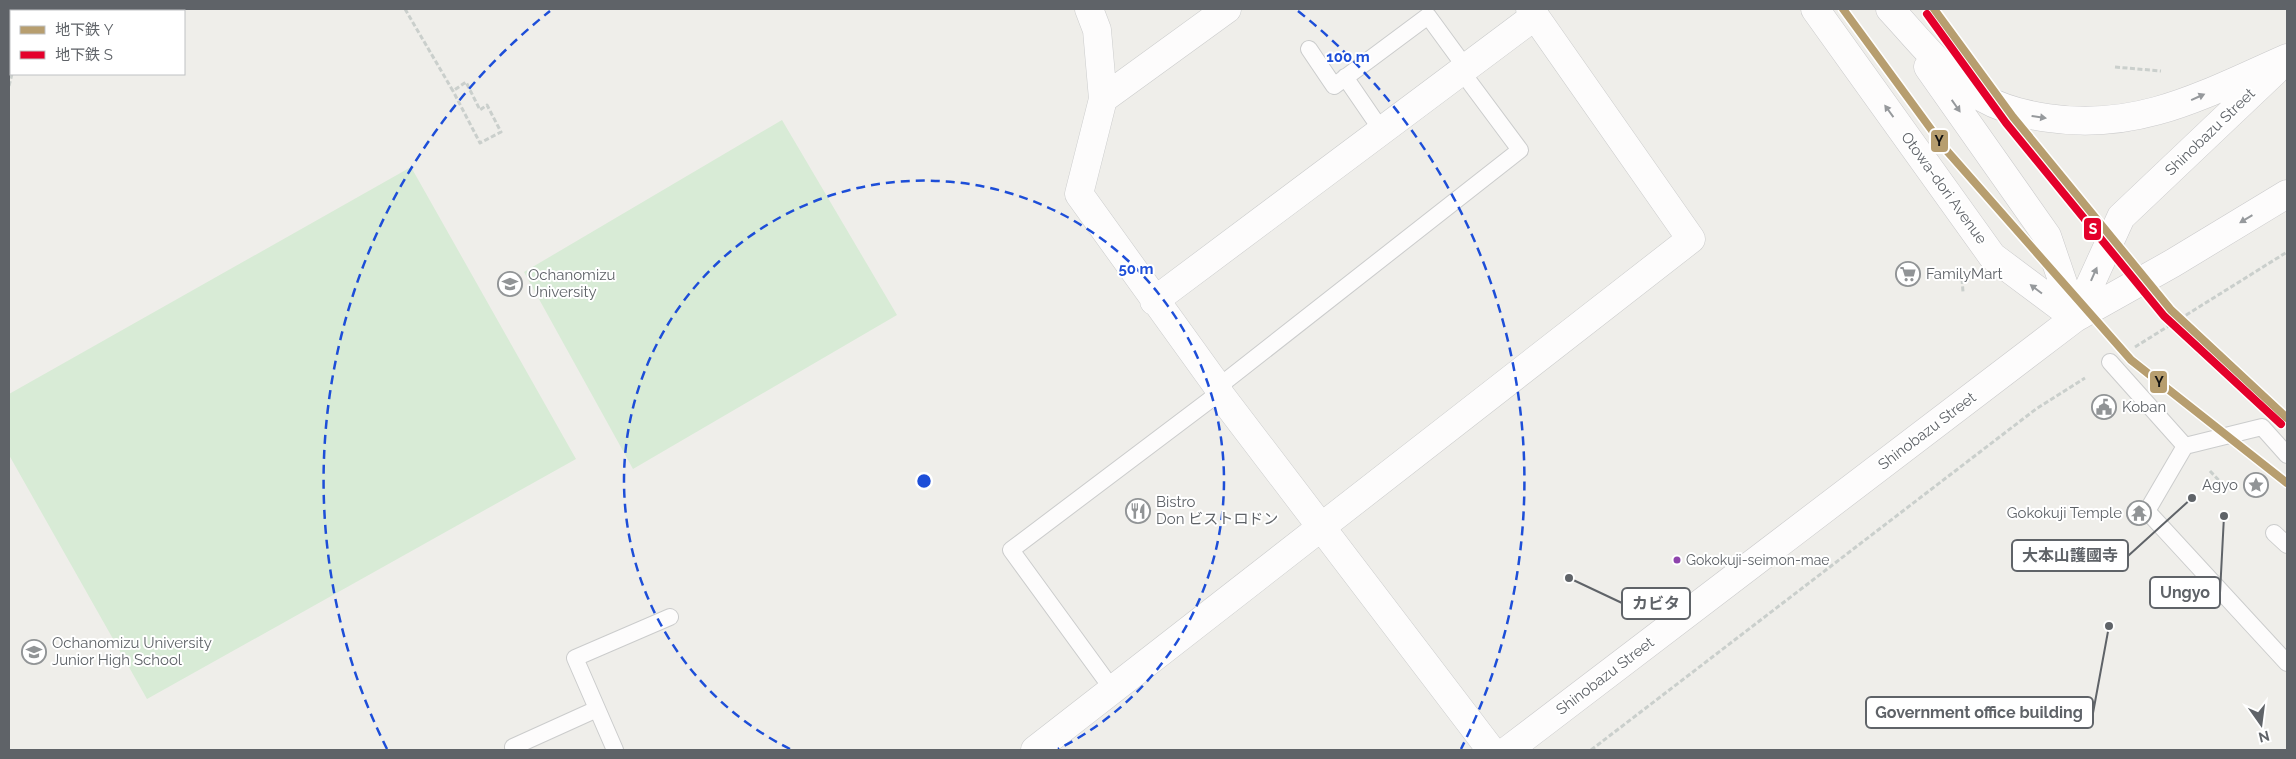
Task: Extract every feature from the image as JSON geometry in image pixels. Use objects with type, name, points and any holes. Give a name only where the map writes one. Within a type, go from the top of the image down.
[{"type":"street","points":[[1089,9],[1097,30],[1103,99],[1078,194],[1218,390],[1491,750]]},
{"type":"street","points":[[1103,99],[1227,9]]},
{"type":"street","name":"Otowa-dori Avenue","points":[[1815,9],[1992,256],[2074,318]]},
{"type":"street","points":[[1889,9],[2047,236],[2074,318],[2173,263],[2287,194]]},
{"type":"street","points":[[1889,9],[1947,71],[1984,98],[2030,116],[2066,121],[2096,123],[2137,117],[2180,105],[2287,58]]},
{"type":"street","points":[[1035,750],[1691,239],[1532,12],[1464,70],[1154,301]]},
{"type":"street","name":"Shinobazu Street","points":[[1508,750],[2074,318],[2121,217],[2287,58]]},
{"type":"lane","points":[[1113,690],[1011,550],[1218,390],[1520,150],[1428,16],[1334,86],[1309,49]]},
{"type":"lane","points":[[1345,77],[1382,130]]},
{"type":"lane","points":[[2110,362],[2185,446]]},
{"type":"lane","points":[[2287,455],[2262,427],[2185,446],[2147,511],[2287,664]]},
{"type":"lane","points":[[2274,533],[2287,545]]},
{"type":"lane","points":[[615,750],[575,658],[670,618]]},
{"type":"lane","points":[[514,750],[513,747],[597,709]]},
{"type":"path","points":[[405,9],[453,91],[480,143],[501,132],[488,105],[480,110],[466,82],[453,91]]},
{"type":"path","points":[[2115,66],[2161,71]]},
{"type":"path","points":[[1591,750],[2036,409],[2287,252]]},
{"type":"path","points":[[1962,279],[1963,292]]},
{"type":"path","points":[[2167,309],[2199,354]]},
{"type":"green space","points":[[782,120],[897,315],[633,469],[524,272]]},
{"type":"green space","points":[[411,167],[576,459],[147,699],[9,455],[9,394]]},
{"type":"metro line","name":"Y","points":[[1843,9],[1947,151],[2131,360],[2287,483]]},
{"type":"metro line","name":"Y","points":[[1934,9],[2013,117],[2171,310],[2287,418]]},
{"type":"metro line","name":"S","points":[[1927,14],[2006,123],[2164,316],[2281,424]]},
{"type":"place","name":"FamilyMart","points":[[1908,274]]},
{"type":"place","name":"Ochanomizu University","points":[[510,284]]},
{"type":"place","name":"Koban","points":[[2104,407]]},
{"type":"place","name":"Agyo","points":[[2256,485]]},
{"type":"place","name":"大本山護國寺","points":[[2192,498]]},
{"type":"place","name":"Bistro Don ビストロドン","points":[[1138,511]]},
{"type":"place","name":"Gokokuji Temple","points":[[2139,513]]},
{"type":"place","name":"Ungyo","points":[[2224,516]]},
{"type":"place","name":"Gokokuji-seimon-mae","points":[[1677,560]]},
{"type":"place","name":"カビタ","points":[[1569,578]]},
{"type":"place","name":"Government office building","points":[[2109,626]]},
{"type":"place","name":"Ochanomizu University Junior High School","points":[[34,652]]}]
